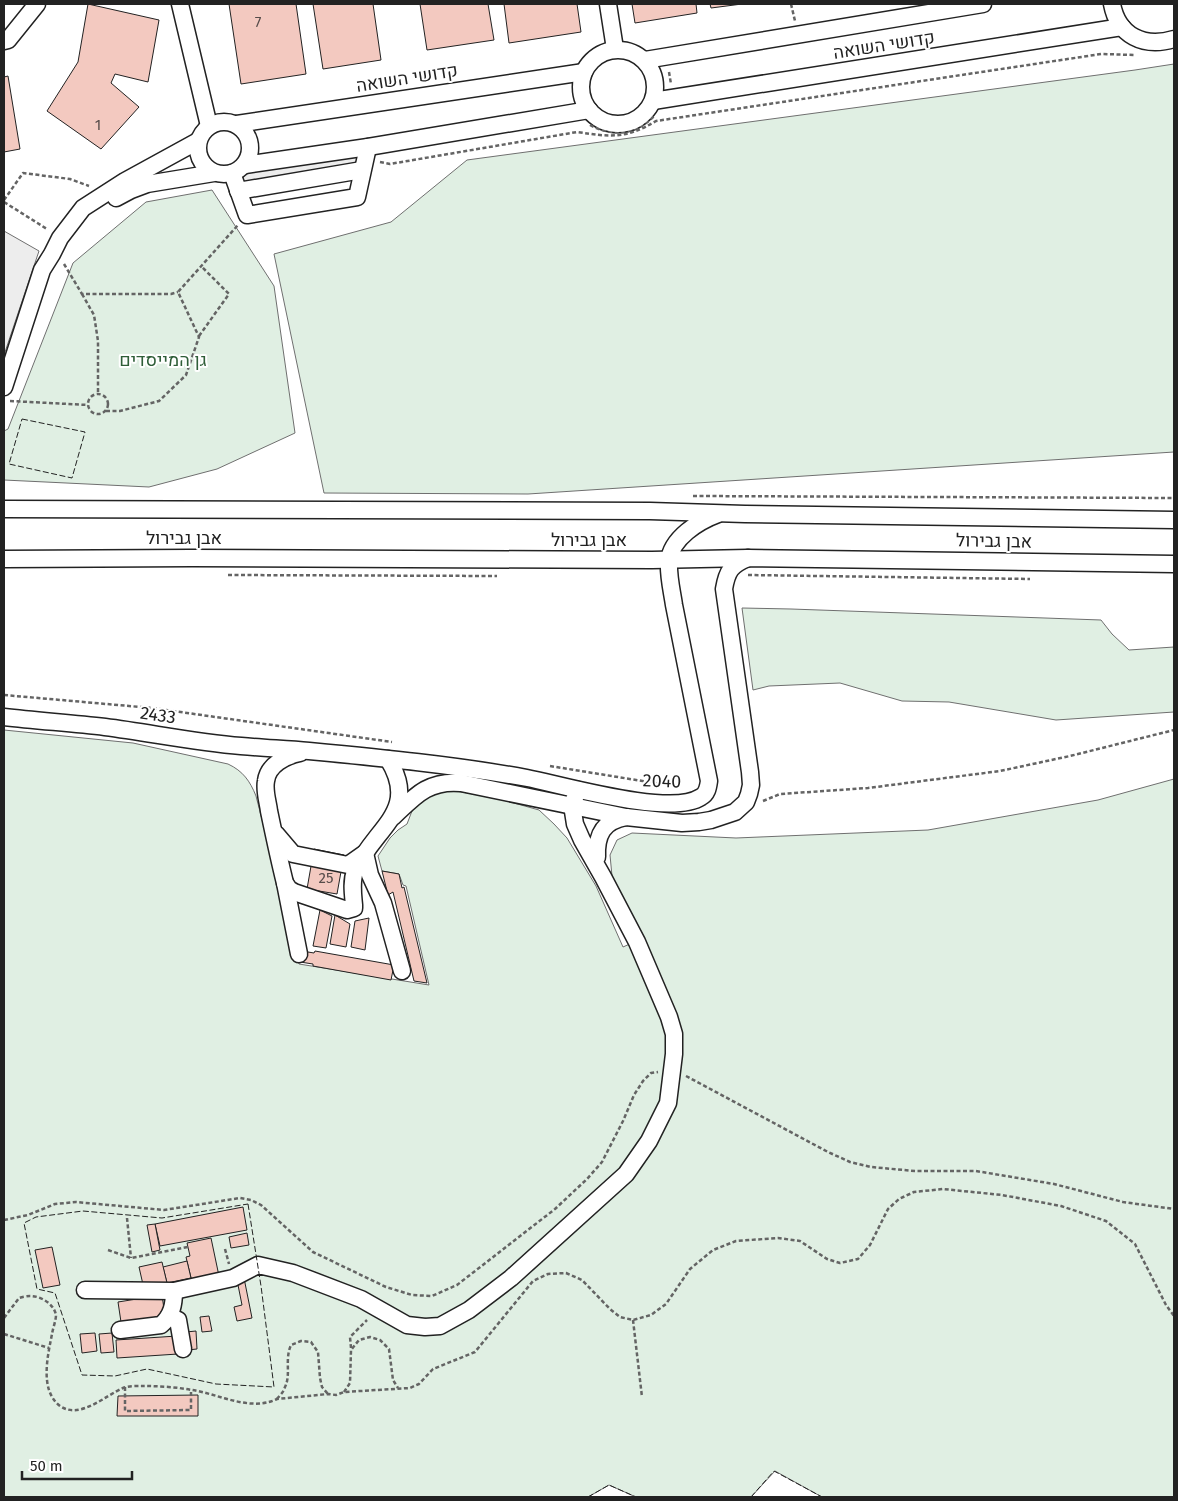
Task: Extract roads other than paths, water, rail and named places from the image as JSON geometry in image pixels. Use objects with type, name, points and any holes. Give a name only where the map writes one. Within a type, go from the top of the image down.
[{"type":"street","points":[[4,41],[8,40],[37,4]]},
{"type":"street","points":[[180,4],[209,126]]},
{"type":"street","points":[[608,4],[616,50]]},
{"type":"street","name":"קדושי השואה","points":[[645,60],[984,4]]},
{"type":"street","points":[[1112,4],[1122,28],[1134,37],[1148,42],[1162,43],[1174,39]]},
{"type":"street","name":"קדושי השואה","points":[[653,101],[1122,28]]},
{"type":"street","points":[[616,50],[626,50],[645,60],[655,79],[656,90],[653,101],[646,112],[636,120],[624,124],[611,123],[599,119],[589,110],[581,92],[581,82],[589,63],[606,51],[616,50]]},
{"type":"street","name":"קדושי השואה","points":[[237,124],[584,72]]},
{"type":"street","points":[[238,191],[365,159],[589,110]]},
{"type":"street","points":[[214,173],[208,169],[199,156],[198,141],[202,133],[209,126],[222,122],[237,124],[243,129],[250,143],[248,158],[238,169],[238,191],[247,215],[356,197],[365,159]]},
{"type":"street","points":[[4,387],[42,270],[58,242],[83,208],[125,181],[198,141]]},
{"type":"street","points":[[83,208],[113,200],[147,184],[214,173],[220,174],[238,169],[365,159]]},
{"type":"street","name":"אבן גבירול","points":[[4,509],[640,511],[1174,520]]},
{"type":"street","points":[[669,559],[674,548],[691,529],[720,513]]},
{"type":"street","points":[[285,883],[294,892],[346,910],[351,910],[354,908],[352,886],[354,872],[365,853],[393,817],[423,790],[433,785],[449,782],[626,817],[669,822],[699,822],[735,812],[746,802],[751,785],[724,588],[727,575],[732,567],[748,558]]},
{"type":"street","name":"אבן גבירול","points":[[4,559],[748,558],[1174,564]]},
{"type":"street","name":"2040","points":[[308,751],[447,766],[519,777],[578,790],[655,803],[672,804],[700,798],[706,793],[709,781],[707,764],[674,605],[669,559]]},
{"type":"street","name":"2433","points":[[4,716],[104,727],[240,746],[308,751]]},
{"type":"street","points":[[299,954],[265,789],[268,774],[272,767],[287,757],[308,751]]},
{"type":"street","points":[[388,759],[398,784],[398,802],[393,817]]},
{"type":"street","points":[[85,1290],[174,1291],[228,1280],[258,1265],[293,1273],[361,1299],[407,1325],[440,1326],[468,1310],[511,1278],[626,1174],[649,1141],[668,1102],[673,1069],[674,1034],[669,1017],[636,942],[575,824],[578,790]]},
{"type":"street","points":[[577,806],[603,877]]},
{"type":"street","points":[[597,857],[597,842],[604,828],[617,818],[626,817]]},
{"type":"street","points":[[273,830],[292,854],[348,865],[365,853]]},
{"type":"street","points":[[365,853],[370,875],[383,903],[402,971]]},
{"type":"street","points":[[120,1330],[161,1325],[169,1316],[174,1303],[174,1291]]},
{"type":"street","points":[[169,1316],[178,1320],[183,1350]]},
{"type":"park label","name":"גן המייסדים","points":[[163,360]]}]
